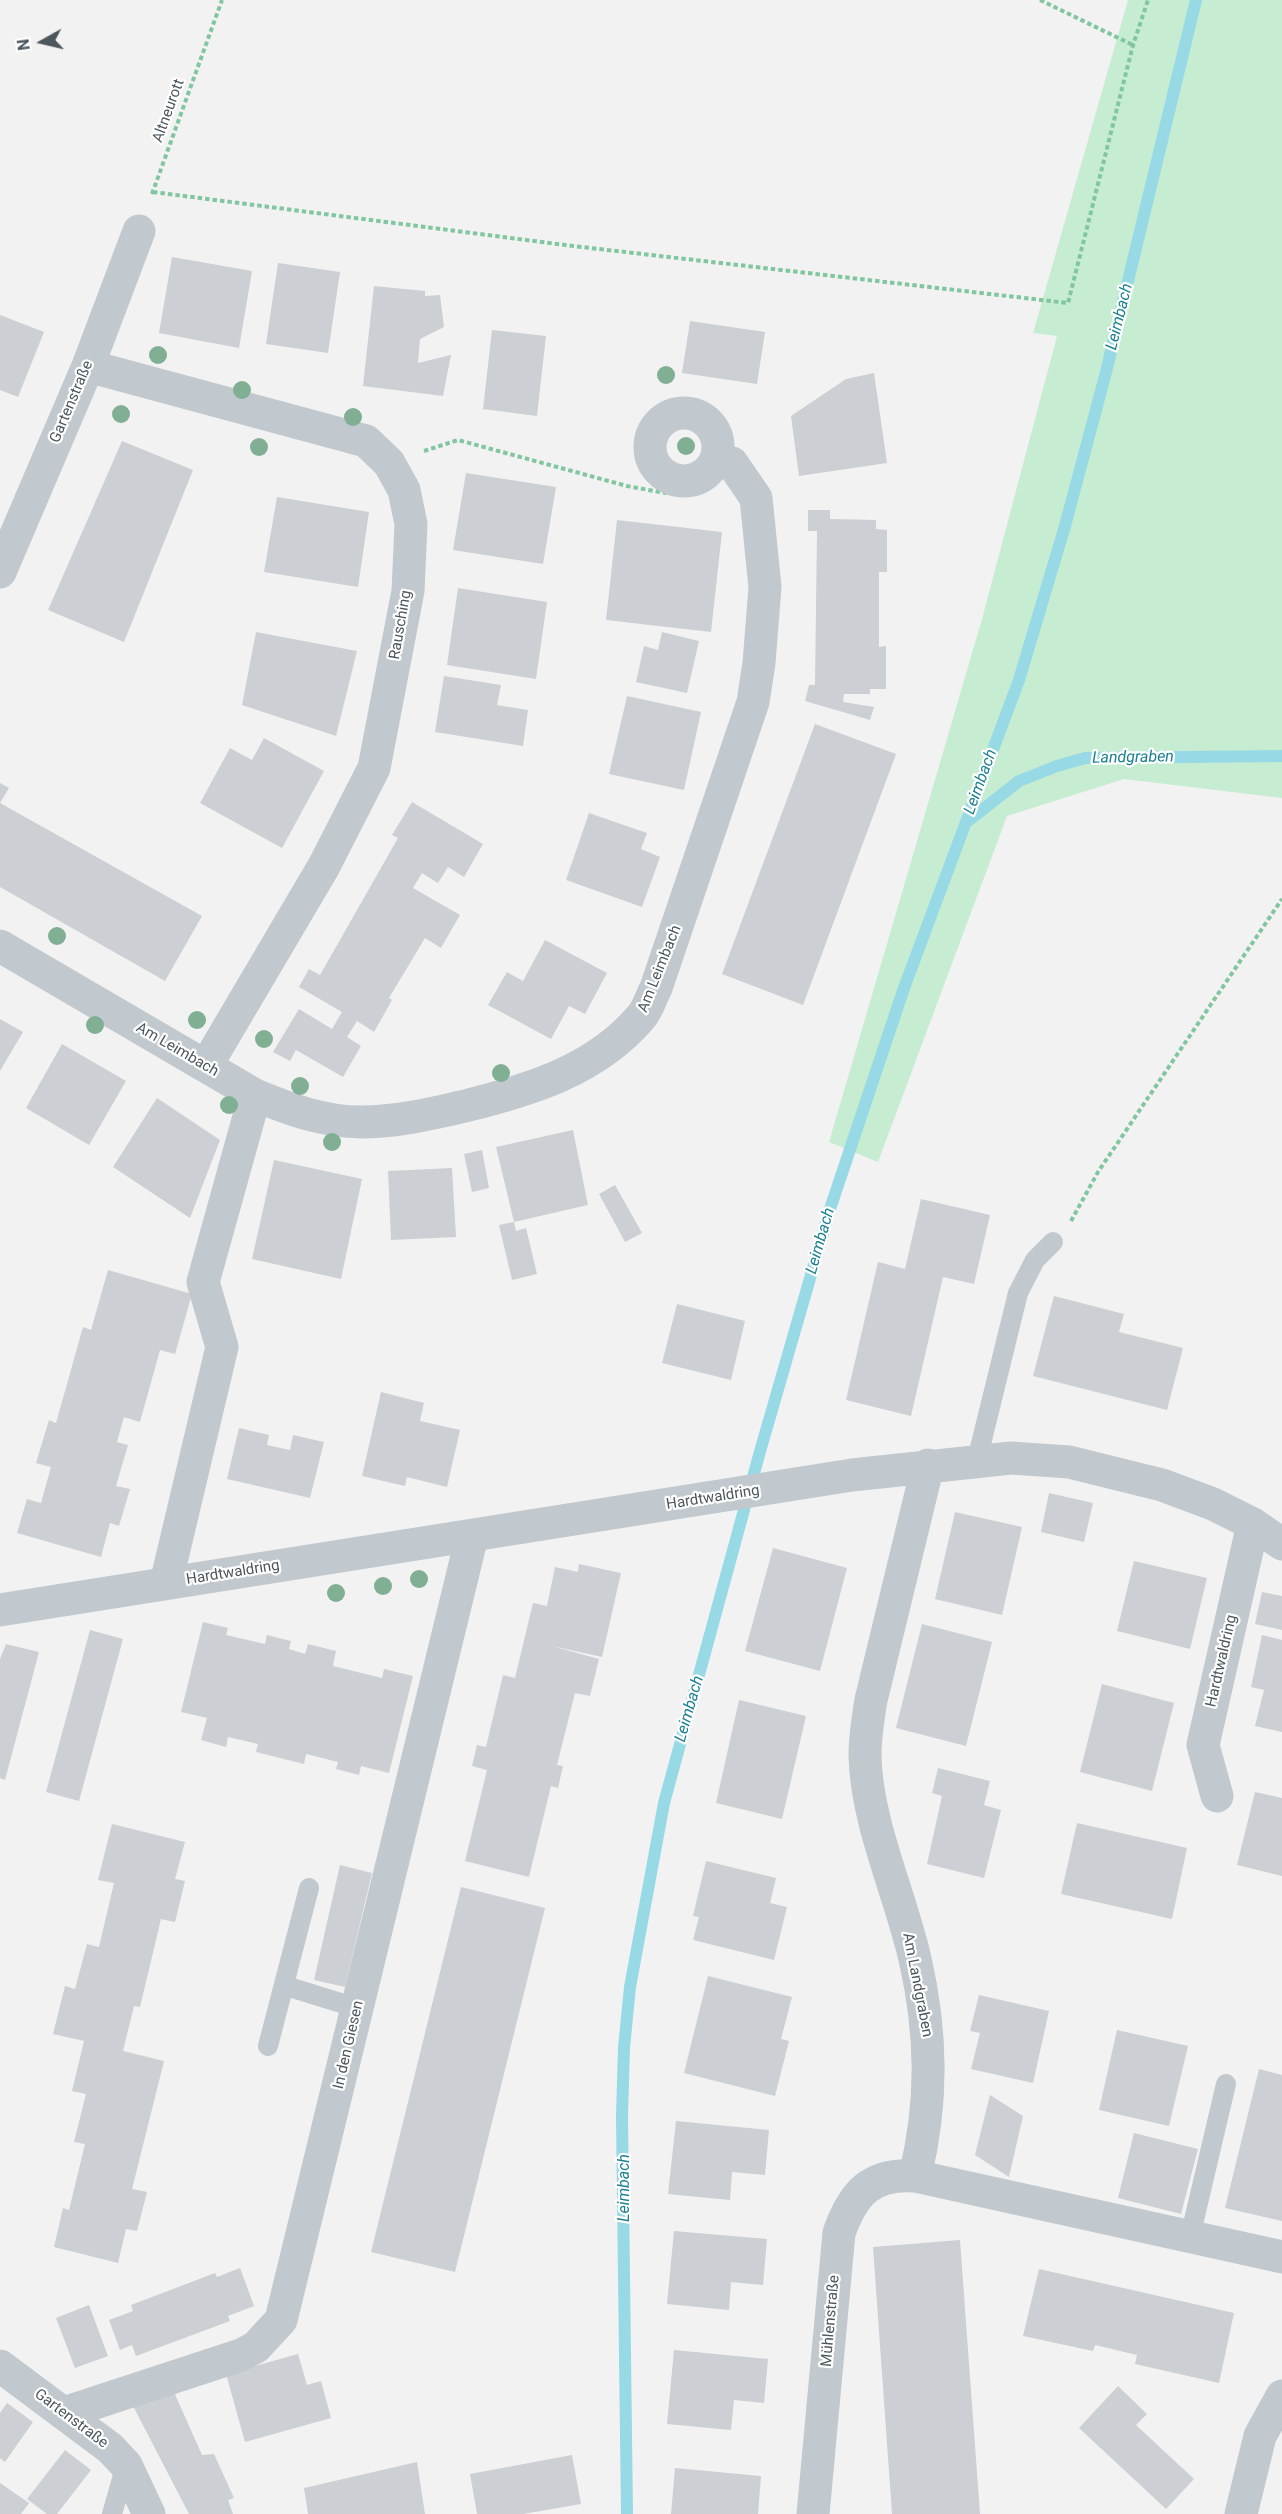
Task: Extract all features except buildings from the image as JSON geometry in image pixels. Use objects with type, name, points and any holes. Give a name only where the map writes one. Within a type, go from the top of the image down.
[{"type":"street","name":"Gartenstraße","points":[[0,572],[88,366],[139,231]]},
{"type":"street","name":"Rausching","points":[[88,366],[366,441],[389,463],[404,490],[411,524],[409,580],[374,768],[324,866],[206,1066]]},
{"type":"street","points":[[694,414],[712,427],[718,448],[716,459],[702,476],[680,480],[670,477],[660,471],[651,451],[655,430],[672,415],[694,414]]},
{"type":"street","name":"Am Leimbach","points":[[0,946],[255,1095],[296,1112],[360,1122],[405,1118],[530,1089],[566,1074],[593,1059],[643,1015],[666,960],[743,737],[759,663],[765,587],[756,498],[732,464],[716,459]]},
{"type":"street","name":"Hardtwaldring","points":[[166,1583],[222,1347],[203,1282],[255,1095]]},
{"type":"street","name":"Hardtwaldring","points":[[0,1610],[786,1486],[977,1460],[1040,1459],[1110,1470],[1188,1493],[1253,1524],[1282,1544]]},
{"type":"street","name":"Am Landgraben","points":[[915,2176],[925,2135],[930,2060],[927,2019],[915,1958],[876,1816],[865,1756],[871,1700],[928,1465]]},
{"type":"street","name":"Hardtwaldring","points":[[1217,1796],[1203,1745],[1253,1524]]},
{"type":"street","name":"In den Giesen","points":[[64,2413],[241,2355],[256,2347],[281,2320],[472,1536]]},
{"type":"street","name":"Mühlenstraße","points":[[813,2514],[839,2233],[847,2209],[859,2193],[877,2181],[896,2175],[915,2176]]},
{"type":"street","points":[[915,2176],[1282,2258]]},
{"type":"street","name":"Gartenstraße","points":[[0,2366],[110,2448],[126,2465],[149,2514]]},
{"type":"street","points":[[1241,2514],[1260,2436],[1282,2396]]},
{"type":"lane","points":[[977,1460],[1018,1293],[1030,1268],[1053,1242]]},
{"type":"lane","points":[[268,2046],[286,1986],[309,1888]]},
{"type":"lane","points":[[286,1986],[357,2008]]},
{"type":"lane","points":[[1190,2237],[1226,2084]]},
{"type":"lane","points":[[112,2514],[126,2465]]},
{"type":"path","name":"Altneurott","points":[[139,231],[222,0]]},
{"type":"path","points":[[1040,0],[1134,45]]},
{"type":"path","points":[[153,192],[573,246],[1068,303],[1134,45],[1148,0]]},
{"type":"path","points":[[389,463],[458,440],[627,486],[665,493],[670,477]]},
{"type":"path","points":[[1053,1242],[1075,1215],[1098,1172],[1282,899]]},
{"type":"green space","points":[[1128,0],[1282,0],[1282,798],[1124,779],[1007,816],[878,1162],[829,1142],[982,619],[1057,336],[1033,333]]},
{"type":"waterway","name":"Leimbach","points":[[627,2514],[622,2116],[624,2047],[630,1987],[664,1803],[759,1455],[830,1209],[904,988],[1019,680],[1065,526],[1105,376],[1196,0]]},
{"type":"waterway","name":"Landgraben","points":[[968,821],[1019,781],[1085,758],[1282,756]]}]
